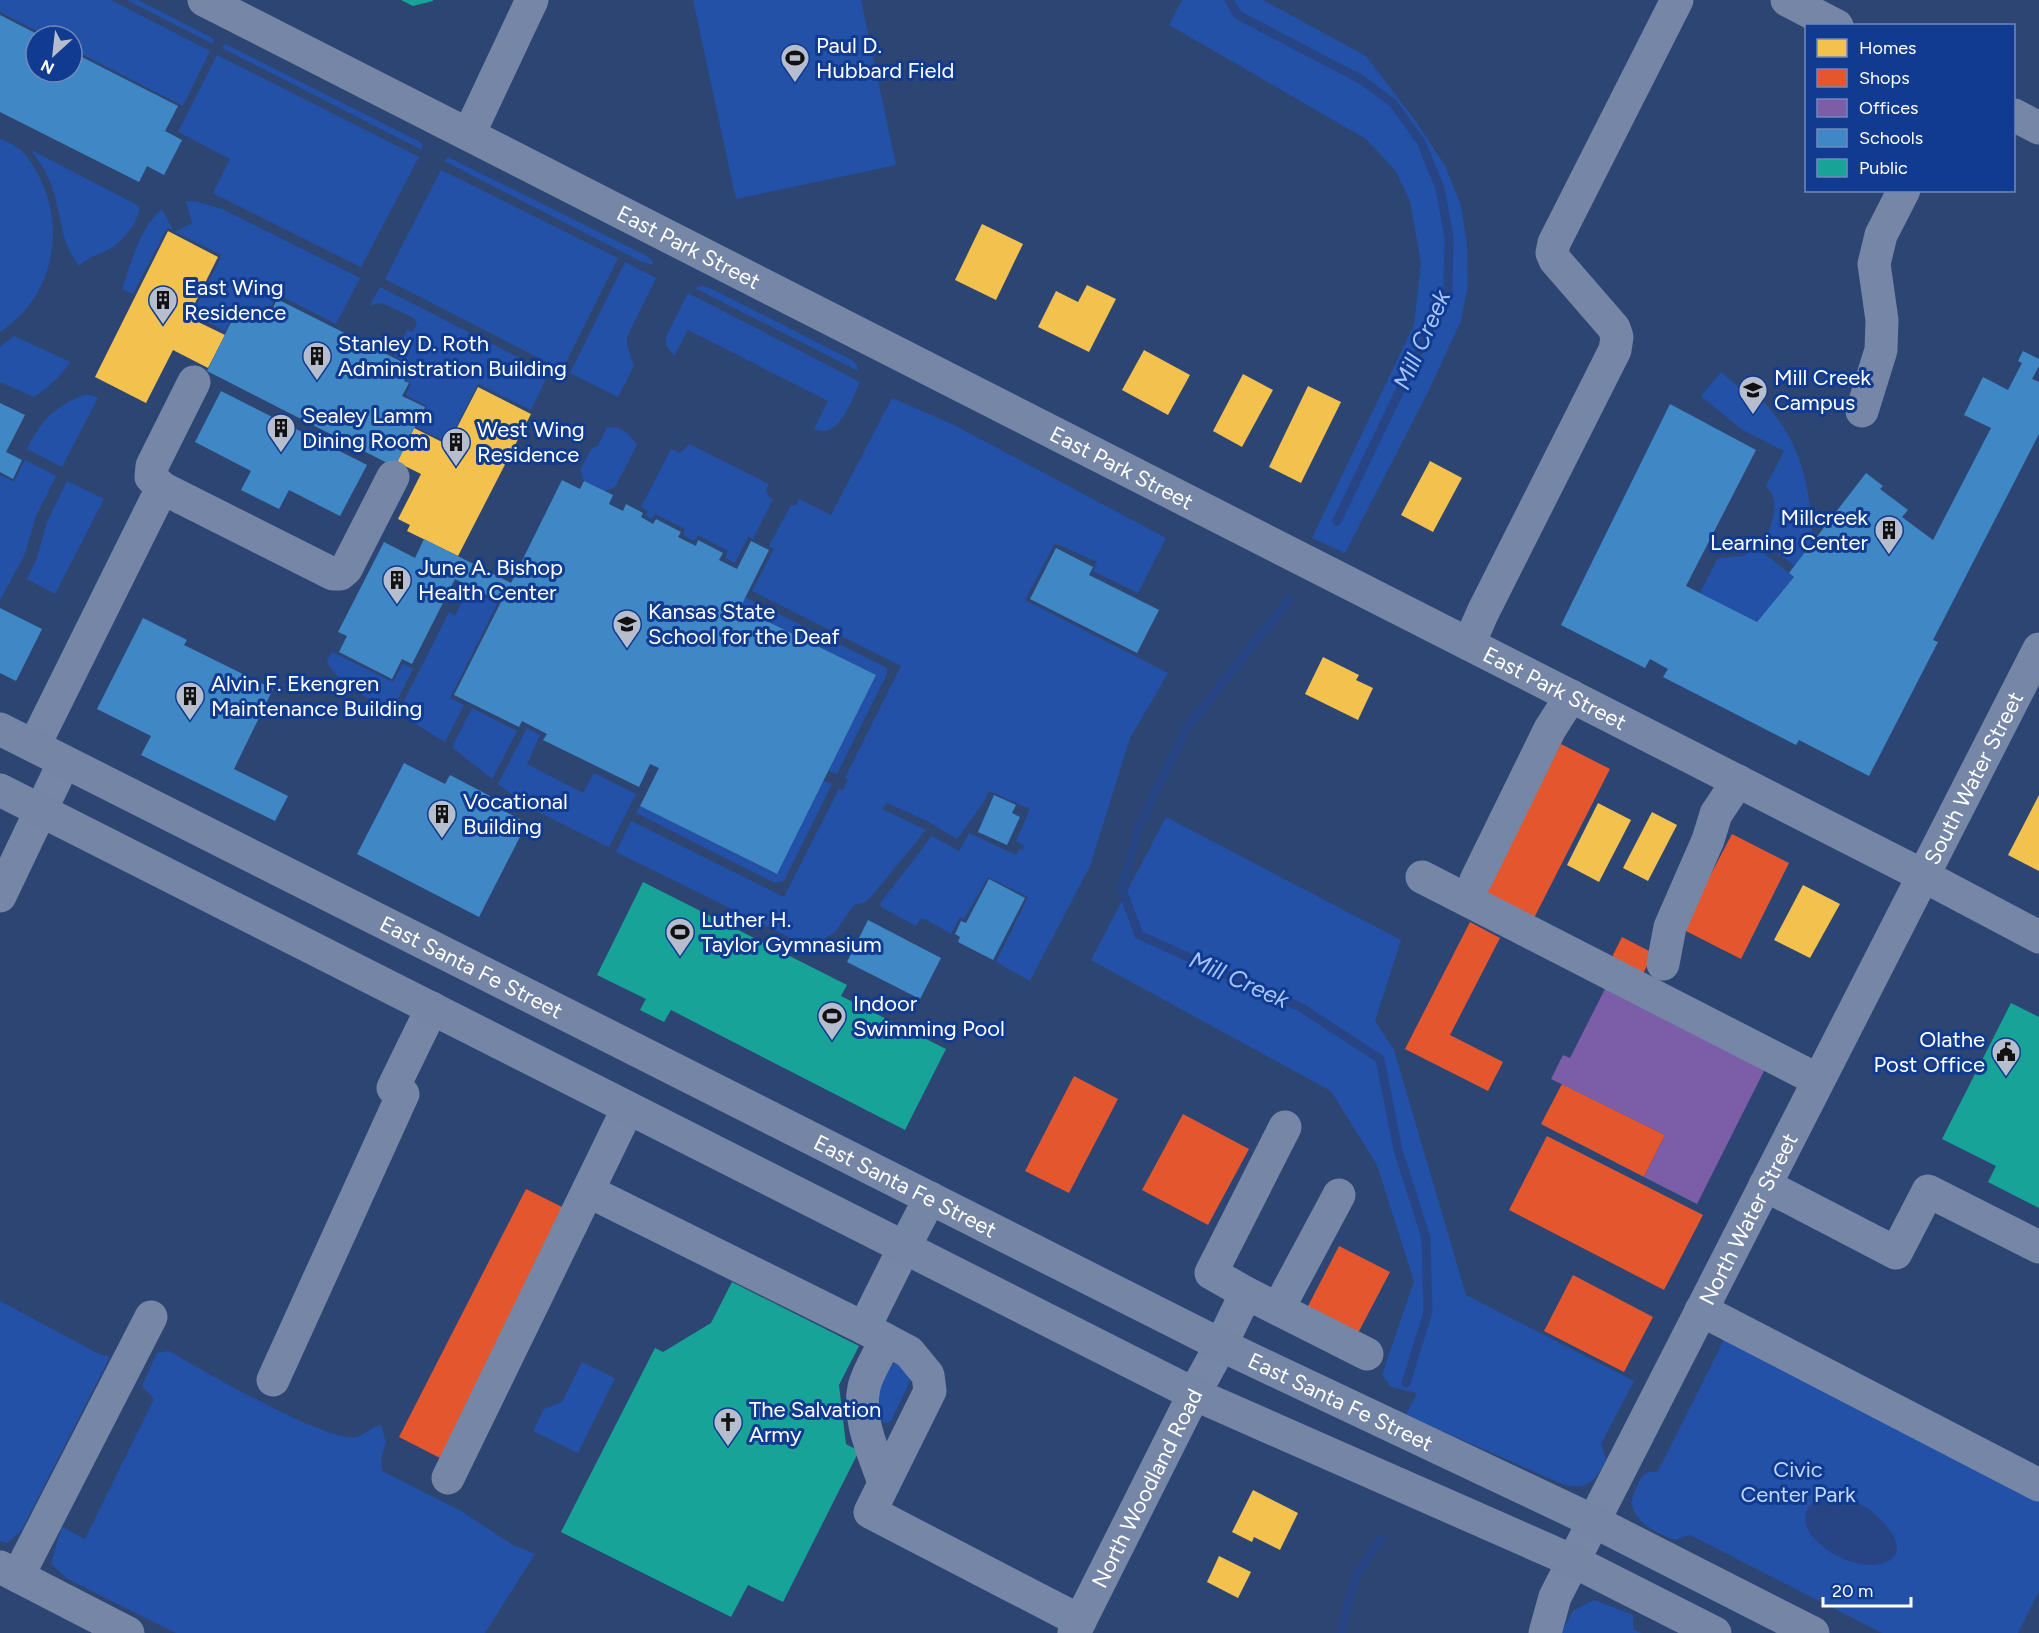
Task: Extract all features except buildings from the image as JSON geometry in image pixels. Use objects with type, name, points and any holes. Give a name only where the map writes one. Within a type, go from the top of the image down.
[{"type":"main road","name":"East Santa Fe Street","points":[[0,729],[1221,1345],[1593,1521],[1814,1633]]},
{"type":"main road","points":[[0,790],[1194,1394],[1573,1561],[1715,1633]]},
{"type":"main road","points":[[904,1248],[930,1198]]},
{"type":"street","name":"East Park Street","points":[[204,0],[1738,781],[2039,937]]},
{"type":"street","points":[[469,134],[532,0]]},
{"type":"street","points":[[1469,644],[1615,350],[1617,337],[1614,328],[1555,260],[1552,253],[1554,243],[1677,0]]},
{"type":"street","points":[[1787,0],[1833,24]]},
{"type":"street","points":[[2015,116],[2039,128]]},
{"type":"street","points":[[1862,411],[1881,350],[1882,320],[1874,264],[1881,235],[1903,192]]},
{"type":"street","points":[[194,382],[152,466],[151,477],[162,488],[333,574],[340,574],[346,569],[393,477]]},
{"type":"street","points":[[34,746],[162,488]]},
{"type":"street","name":"South Water Street","points":[[1922,875],[2039,650]]},
{"type":"street","points":[[1476,880],[1550,729],[1571,696]]},
{"type":"street","points":[[0,896],[64,762]]},
{"type":"street","points":[[1663,964],[1670,927],[1708,840],[1716,814],[1738,781]]},
{"type":"street","name":"North Water Street","points":[[1545,1633],[1555,1597],[1922,875]]},
{"type":"street","points":[[1422,877],[1818,1080]]},
{"type":"street","points":[[273,1380],[432,1008]]},
{"type":"street","points":[[448,1478],[628,1108]]},
{"type":"street","points":[[1285,1127],[1211,1273],[1367,1354]]},
{"type":"street","points":[[1765,1185],[1896,1253],[1928,1191],[2039,1247]]},
{"type":"street","points":[[588,1191],[909,1352],[928,1375],[930,1390],[870,1512],[1077,1627]]},
{"type":"street","points":[[1278,1309],[1339,1195]]},
{"type":"street","points":[[884,1483],[865,1428],[862,1402],[875,1334],[904,1248]]},
{"type":"street","name":"North Woodland Road","points":[[1077,1627],[1246,1293]]},
{"type":"street","points":[[1701,1310],[2039,1485]]},
{"type":"street","points":[[128,1633],[9,1572],[151,1317]]},
{"type":"green space","points":[[0,0],[111,0],[210,51],[183,106],[84,55],[84,24],[24,24],[0,12]]},
{"type":"green space","points":[[127,0],[138,0],[214,39],[213,44]]},
{"type":"green space","name":"Paul D. Hubbard Field","points":[[693,0],[861,0],[896,165],[736,199]]},
{"type":"green space","points":[[1182,0],[1263,0],[1366,56],[1417,123],[1444,164],[1461,205],[1467,245],[1468,284],[1461,321],[1427,394],[1345,553],[1312,538],[1414,325],[1421,263],[1410,201],[1395,170],[1366,139],[1169,25]]},
{"type":"green space","points":[[225,44],[422,143],[422,150],[222,48]]},
{"type":"green space","points":[[217,55],[419,157],[361,267],[213,193],[230,159],[178,132]]},
{"type":"green space","points":[[0,139],[25,155],[41,180],[49,201],[52,243],[49,264],[42,284],[31,302],[17,318],[0,332]]},
{"type":"green space","points":[[31,150],[139,206],[135,223],[122,239],[113,247],[79,266],[66,242],[50,183]]},
{"type":"green space","points":[[448,157],[645,255],[652,260],[653,265],[640,261],[444,161]]},
{"type":"green space","points":[[441,170],[618,258],[562,370],[385,279]]},
{"type":"green space","points":[[186,201],[222,209],[360,278],[336,324],[277,294],[268,312],[262,309],[257,319],[236,309],[225,331],[192,314],[222,255],[175,232],[192,223]]},
{"type":"green space","points":[[162,209],[173,230],[167,228],[133,294],[122,289],[129,268],[142,235]]},
{"type":"green space","points":[[625,262],[656,278],[627,337],[627,345],[634,366],[618,397],[570,373]]},
{"type":"green space","points":[[702,286],[852,360],[857,365],[858,371],[695,288]]},
{"type":"green space","points":[[380,287],[549,373],[531,410],[478,384],[448,443],[416,427],[427,406],[406,395],[411,384],[406,381],[413,365],[394,356],[407,330],[413,332],[417,323],[414,318],[382,303],[370,305]]},
{"type":"green space","points":[[688,293],[860,382],[849,408],[837,424],[823,431],[814,429],[828,401],[688,330],[674,356],[666,345],[666,337]]},
{"type":"green space","points":[[14,336],[70,362],[54,381],[34,397],[0,382],[0,347]]},
{"type":"green space","points":[[1721,372],[1746,394],[1751,390],[1775,415],[1798,456],[1807,488],[1812,532],[1808,550],[1795,566],[1763,542],[1774,514],[1774,499],[1766,486],[1784,451],[1741,429],[1701,396]]},
{"type":"green space","points":[[84,395],[98,398],[62,467],[27,449],[37,431],[50,416],[65,404]]},
{"type":"green space","points":[[892,398],[954,425],[1166,538],[1138,593],[1093,571],[1097,562],[1055,543],[1025,600],[1168,673],[1130,738],[1090,866],[1030,981],[996,962],[1028,897],[988,877],[964,919],[960,917],[951,934],[925,919],[920,919],[916,926],[881,907],[881,902],[932,836],[959,851],[969,833],[1016,855],[1019,849],[1023,850],[1024,846],[1016,841],[1030,809],[989,791],[957,839],[927,821],[887,803],[882,809],[926,830],[870,898],[854,905],[835,932],[816,944],[795,940],[616,852],[631,821],[784,897],[839,789],[843,790],[848,780],[845,778],[901,666],[752,591],[774,549],[769,546],[791,505],[795,506],[799,499],[831,515]]},
{"type":"green space","points":[[607,427],[625,431],[637,445],[615,487],[605,491],[584,481],[580,470],[592,448],[598,446]]},
{"type":"green space","points":[[689,444],[769,484],[766,490],[769,497],[773,499],[753,539],[748,537],[735,563],[725,558],[728,551],[698,535],[694,541],[683,535],[685,529],[655,514],[652,519],[646,516],[648,511],[641,507],[671,449],[680,453]]},
{"type":"green space","points":[[25,460],[56,476],[36,516],[24,556],[0,600],[0,475],[14,482]]},
{"type":"green space","points":[[67,481],[104,499],[55,594],[27,579],[37,558],[47,522]]},
{"type":"green space","points":[[1757,548],[1794,577],[1757,622],[1700,593],[1718,558],[1743,556]]},
{"type":"green space","points":[[468,588],[497,604],[450,698],[464,705],[445,742],[398,713],[449,612],[455,616]]},
{"type":"green space","points":[[745,597],[887,668],[887,674],[837,774],[828,771],[876,675],[740,608]]},
{"type":"green space","points":[[332,652],[393,682],[403,664],[413,669],[392,710],[354,691],[355,687],[335,674],[327,661]]},
{"type":"green space","points":[[472,708],[517,731],[492,779],[452,747]]},
{"type":"green space","points":[[527,728],[540,735],[527,764],[583,793],[594,773],[636,794],[609,847],[534,810],[498,784]]},
{"type":"green space","points":[[823,781],[832,784],[784,881],[775,883],[636,813],[640,806],[776,874]]},
{"type":"green space","points":[[1166,817],[1401,940],[1375,1021],[1394,1050],[1466,1295],[1634,1381],[1601,1444],[1606,1460],[1590,1482],[1579,1486],[1562,1484],[1406,1415],[1417,1393],[1391,1387],[1382,1375],[1414,1281],[1377,1165],[1331,1091],[1091,960]]},
{"type":"green space","points":[[0,1301],[99,1354],[110,1357],[21,1531],[7,1543],[0,1541]]},
{"type":"green space","name":"Civic Center Park","points":[[1726,1336],[2039,1499],[2039,1591],[2018,1633],[1882,1633],[1690,1535],[1675,1540],[1658,1533],[1637,1516],[1632,1500],[1640,1479],[1643,1475],[1658,1471]]},
{"type":"green space","points":[[169,1351],[293,1418],[320,1429],[342,1436],[357,1437],[381,1425],[386,1442],[381,1459],[382,1471],[461,1511],[513,1545],[535,1554],[485,1633],[176,1633],[66,1578],[51,1563],[62,1527],[85,1539],[154,1399],[142,1386],[157,1353]]},
{"type":"green space","points":[[582,1362],[615,1378],[578,1453],[533,1431],[544,1409],[562,1402]]},
{"type":"green space","points":[[891,1364],[898,1364],[910,1374],[910,1381],[891,1421],[885,1423],[878,1418],[879,1379]]},
{"type":"green space","points":[[1594,1600],[1633,1615],[1633,1629],[1641,1633],[1561,1633],[1573,1611]]},
{"type":"shaded area","points":[[1826,1498],[1858,1503],[1877,1516],[1896,1541],[1897,1550],[1893,1557],[1884,1563],[1870,1565],[1855,1563],[1824,1548],[1813,1538],[1806,1526],[1806,1514],[1813,1502]]},
{"type":"waterway","name":"Mill Creek","points":[[1229,0],[1238,15],[1362,80],[1393,103],[1421,142],[1440,188],[1449,238],[1448,291],[1337,521]]},
{"type":"waterway","name":"Mill Creek","points":[[1288,601],[1186,729],[1138,829],[1122,889],[1139,935],[1302,1008],[1380,1059],[1398,1150],[1426,1238],[1428,1312],[1406,1383]]},
{"type":"waterway","name":"Mill Creek","points":[[1341,1633],[1356,1575],[1381,1539]]},
{"type":"place","name":"Paul D. Hubbard Field","points":[[795,84]]},
{"type":"place","name":"East Wing Residence","points":[[163,326]]},
{"type":"place","name":"Stanley D. Roth Administration Building","points":[[317,382]]},
{"type":"place","name":"Mill Creek Campus","points":[[1753,416]]},
{"type":"place","name":"Sealey Lamm Dining Room","points":[[281,454]]},
{"type":"place","name":"West Wing Residence","points":[[456,468]]},
{"type":"place","name":"Millcreek Learning Center","points":[[1889,556]]},
{"type":"place","name":"June A. Bishop Health Center","points":[[397,606]]},
{"type":"place","name":"Kansas State School for the Deaf","points":[[627,650]]},
{"type":"place","name":"Alvin F. Ekengren Maintenance Building","points":[[190,722]]},
{"type":"place","name":"Vocational Building","points":[[442,840]]},
{"type":"place","name":"Luther H. Taylor Gymnasium","points":[[680,958]]},
{"type":"place","name":"Indoor Swimming Pool","points":[[832,1042]]},
{"type":"place","name":"Olathe Post Office","points":[[2006,1078]]},
{"type":"place","name":"The Salvation Army","points":[[728,1448]]}]
